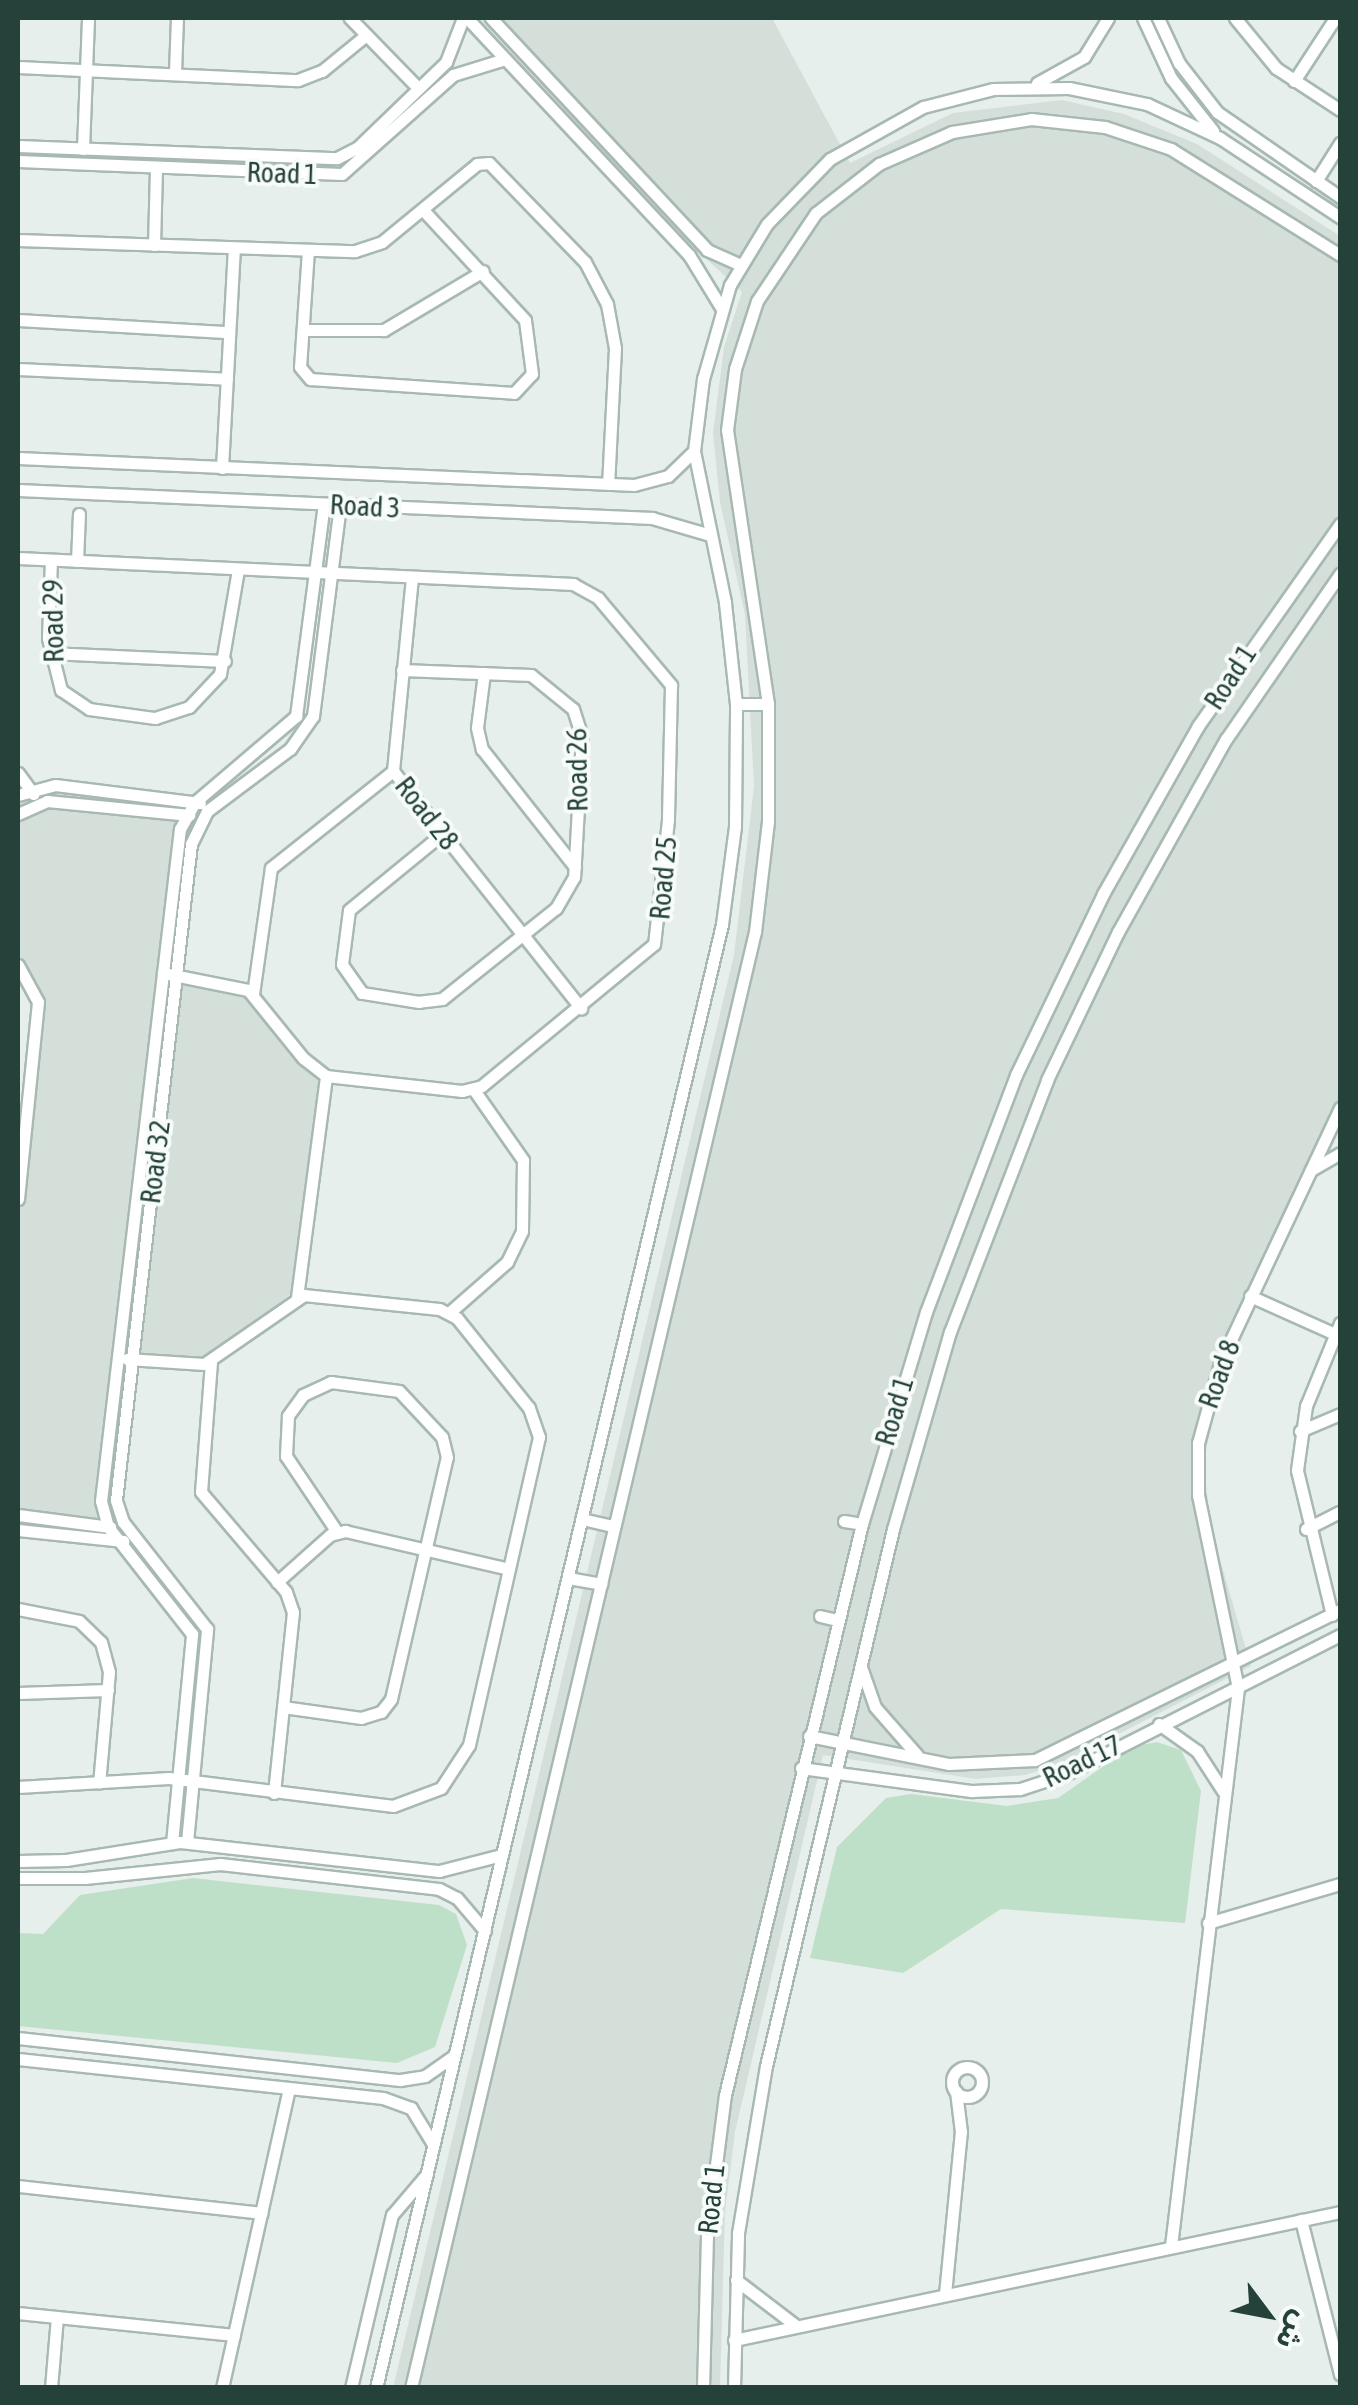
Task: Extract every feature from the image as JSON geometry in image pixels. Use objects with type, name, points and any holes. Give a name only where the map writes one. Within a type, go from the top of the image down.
[{"type":"street","points":[[83,149],[88,18]]},
{"type":"street","points":[[175,72],[178,18]]},
{"type":"street","points":[[350,18],[418,88]]},
{"type":"street","points":[[465,18],[689,255],[722,308]]},
{"type":"street","name":"Road 1","points":[[18,146],[326,160],[357,148],[454,52],[465,18]]},
{"type":"street","points":[[490,18],[707,250],[741,265]]},
{"type":"street","points":[[1029,86],[1084,57],[1108,18]]},
{"type":"street","points":[[1143,18],[1170,78],[1220,138]]},
{"type":"street","points":[[1158,18],[1178,63],[1217,112],[1340,197]]},
{"type":"street","points":[[1235,18],[1260,54],[1340,110]]},
{"type":"street","points":[[1294,80],[1333,18]]},
{"type":"street","points":[[18,67],[298,80],[322,71],[366,35]]},
{"type":"street","name":"Road 1","points":[[18,161],[342,174],[452,75],[505,59]]},
{"type":"street","points":[[376,2388],[718,949],[735,827],[736,704],[694,451],[703,379],[722,308],[741,265],[786,200],[859,140],[958,96],[1029,86],[1122,97],[1220,138],[1340,217]]},
{"type":"street","points":[[411,2388],[752,946],[768,820],[768,704],[757,603],[728,460],[729,399],[744,334],[773,270],[846,186],[903,151],[952,132],[1032,119],[1072,121],[1171,149],[1340,255]]},
{"type":"street","points":[[1316,180],[1340,143]]},
{"type":"street","points":[[18,240],[308,250],[367,248],[424,212],[484,162],[585,262],[606,304],[614,348],[608,484]]},
{"type":"street","points":[[154,245],[156,168]]},
{"type":"street","points":[[308,250],[300,366],[316,382],[514,393],[532,374],[529,336],[514,306],[424,212]]},
{"type":"street","points":[[222,468],[234,248]]},
{"type":"street","points":[[303,330],[384,330],[483,271]]},
{"type":"street","points":[[18,320],[230,332]]},
{"type":"street","points":[[18,369],[227,379]]},
{"type":"street","name":"Road 3","points":[[18,458],[608,484],[657,481],[694,451]]},
{"type":"street","name":"Road 3","points":[[18,490],[652,518],[710,535]]},
{"type":"street","name":"Road 32","points":[[108,1527],[102,1501],[162,973],[186,815],[195,802],[296,716],[324,504]]},
{"type":"street","name":"Road 32","points":[[187,1842],[207,1628],[129,1530],[116,1500],[176,975],[192,844],[203,817],[290,748],[307,728],[320,690],[340,504]]},
{"type":"street","points":[[77,561],[79,514]]},
{"type":"street","name":"Road 1","points":[[703,2388],[704,2268],[718,2132],[862,1524],[932,1295],[1051,999],[1198,726],[1339,530]]},
{"type":"street","points":[[18,558],[316,574]]},
{"type":"street","name":"Road 29","points":[[52,560],[49,653],[57,683],[78,705],[155,718],[188,708],[226,661]]},
{"type":"street","points":[[49,653],[226,661],[238,570]]},
{"type":"street","name":"Road 25","points":[[316,574],[582,587],[671,684],[657,935],[642,960],[474,1090]]},
{"type":"street","name":"Road 1","points":[[734,2388],[736,2280],[754,2124],[860,1665],[950,1332],[1047,1080],[1191,798],[1340,574]]},
{"type":"street","name":"Road 28","points":[[412,577],[393,771],[581,1008]]},
{"type":"street","name":"Road 26","points":[[402,670],[537,676],[576,715],[582,736],[575,866],[562,902],[434,1002],[370,996],[350,982],[341,952],[349,910],[442,834]]},
{"type":"street","points":[[484,673],[477,728],[482,750],[575,866]]},
{"type":"street","points":[[736,704],[768,704]]},
{"type":"street","points":[[253,994],[272,868],[393,771]]},
{"type":"street","points":[[18,773],[23,791],[40,802],[203,817]]},
{"type":"street","points":[[23,791],[55,784],[214,805]]},
{"type":"street","points":[[18,814],[40,802]]},
{"type":"street","points":[[18,965],[38,1002],[24,1071],[18,1199]]},
{"type":"street","points":[[162,973],[228,982],[253,994],[303,1058],[326,1076],[474,1090],[523,1160],[522,1231],[506,1262],[450,1312]]},
{"type":"street","points":[[297,1297],[326,1076]]},
{"type":"street","name":"Road 8","points":[[1171,2246],[1238,1688],[1237,1659],[1205,1533],[1196,1470],[1207,1402],[1250,1296],[1340,1108]]},
{"type":"street","points":[[1308,1172],[1340,1153]]},
{"type":"street","points":[[1250,1296],[1338,1329],[1300,1432],[1298,1489],[1306,1529],[1336,1612]]},
{"type":"street","points":[[18,1786],[179,1778],[393,1806],[441,1788],[470,1745],[537,1422],[450,1312],[297,1297],[211,1362],[118,1358]]},
{"type":"street","points":[[211,1362],[201,1492],[277,1582],[294,1612],[274,1793]]},
{"type":"street","points":[[283,1707],[361,1718],[388,1704],[426,1550],[446,1447],[411,1399],[381,1386],[321,1384],[302,1395],[288,1416],[286,1456],[337,1532],[426,1550],[509,1569]]},
{"type":"street","points":[[1300,1432],[1340,1414]]},
{"type":"street","points":[[1306,1529],[1340,1512]]},
{"type":"street","points":[[18,1515],[129,1530]]},
{"type":"street","points":[[582,1519],[613,1526]]},
{"type":"street","points":[[844,1521],[862,1524]]},
{"type":"street","points":[[108,1527],[192,1634],[172,1843]]},
{"type":"street","points":[[18,1530],[140,1544]]},
{"type":"street","points":[[277,1582],[337,1532]]},
{"type":"street","points":[[568,1578],[601,1584]]},
{"type":"street","points":[[18,1609],[64,1615],[92,1630],[108,1656],[100,1783]]},
{"type":"street","name":"Road 17","points":[[809,1736],[978,1766],[1035,1760],[1336,1612]]},
{"type":"street","points":[[820,1616],[838,1620]]},
{"type":"street","name":"Road 17","points":[[802,1768],[972,1791],[1020,1789],[1066,1774],[1340,1634]]},
{"type":"street","points":[[860,1665],[881,1717],[920,1757]]},
{"type":"street","points":[[18,1693],[108,1690]]},
{"type":"street","points":[[1159,1724],[1198,1752],[1223,1791]]},
{"type":"street","points":[[18,1860],[66,1860],[187,1842],[439,1871],[502,1855]]},
{"type":"street","points":[[18,1878],[85,1878],[205,1864],[276,1870],[438,1889],[457,1898],[484,1931]]},
{"type":"street","points":[[1208,1924],[1340,1884]]},
{"type":"street","points":[[18,2038],[400,2080],[436,2071],[455,2053]]},
{"type":"street","points":[[18,2060],[397,2101],[422,2119],[434,2147]]},
{"type":"street","points":[[945,2294],[961,2132],[956,2073],[971,2067],[982,2080],[961,2132]]},
{"type":"street","points":[[222,2388],[289,2088]]},
{"type":"street","points":[[956,2092],[967,2097],[978,2092]]},
{"type":"street","points":[[351,2388],[392,2215],[427,2174]]},
{"type":"street","points":[[18,2186],[262,2212]]},
{"type":"street","points":[[734,2340],[1340,2212]]},
{"type":"street","points":[[1301,2220],[1340,2374]]},
{"type":"street","points":[[736,2280],[795,2325]]},
{"type":"street","points":[[18,2313],[234,2334]]},
{"type":"street","points":[[51,2388],[57,2317]]},
{"type":"shaded area","points":[[480,18],[772,18],[850,163],[953,113],[1062,100],[1124,114],[1197,144],[1340,236],[1340,1124],[1218,1389],[1204,1462],[1210,1525],[1251,1666],[1058,1765],[1025,1775],[976,1779],[823,1755],[735,2132],[725,2212],[720,2387],[393,2388],[734,955],[754,786],[745,615],[720,502],[713,433],[724,347],[742,292],[669,224]]},
{"type":"shaded area","points":[[18,782],[28,796],[56,791],[198,810],[184,845],[169,979],[246,994],[320,1078],[291,1294],[204,1362],[126,1356],[109,1500],[121,1535],[18,1522],[18,1229],[42,1002],[38,984],[18,959]]},
{"type":"green space","points":[[1157,1742],[1181,1750],[1201,1791],[1185,1923],[1001,1909],[903,1973],[810,1958],[837,1847],[886,1798],[911,1794],[1007,1806],[1058,1798],[1131,1747]]},
{"type":"green space","points":[[193,1878],[439,1905],[456,1914],[467,1945],[435,2047],[397,2063],[18,2026],[18,1933],[43,1934],[80,1895]]}]
